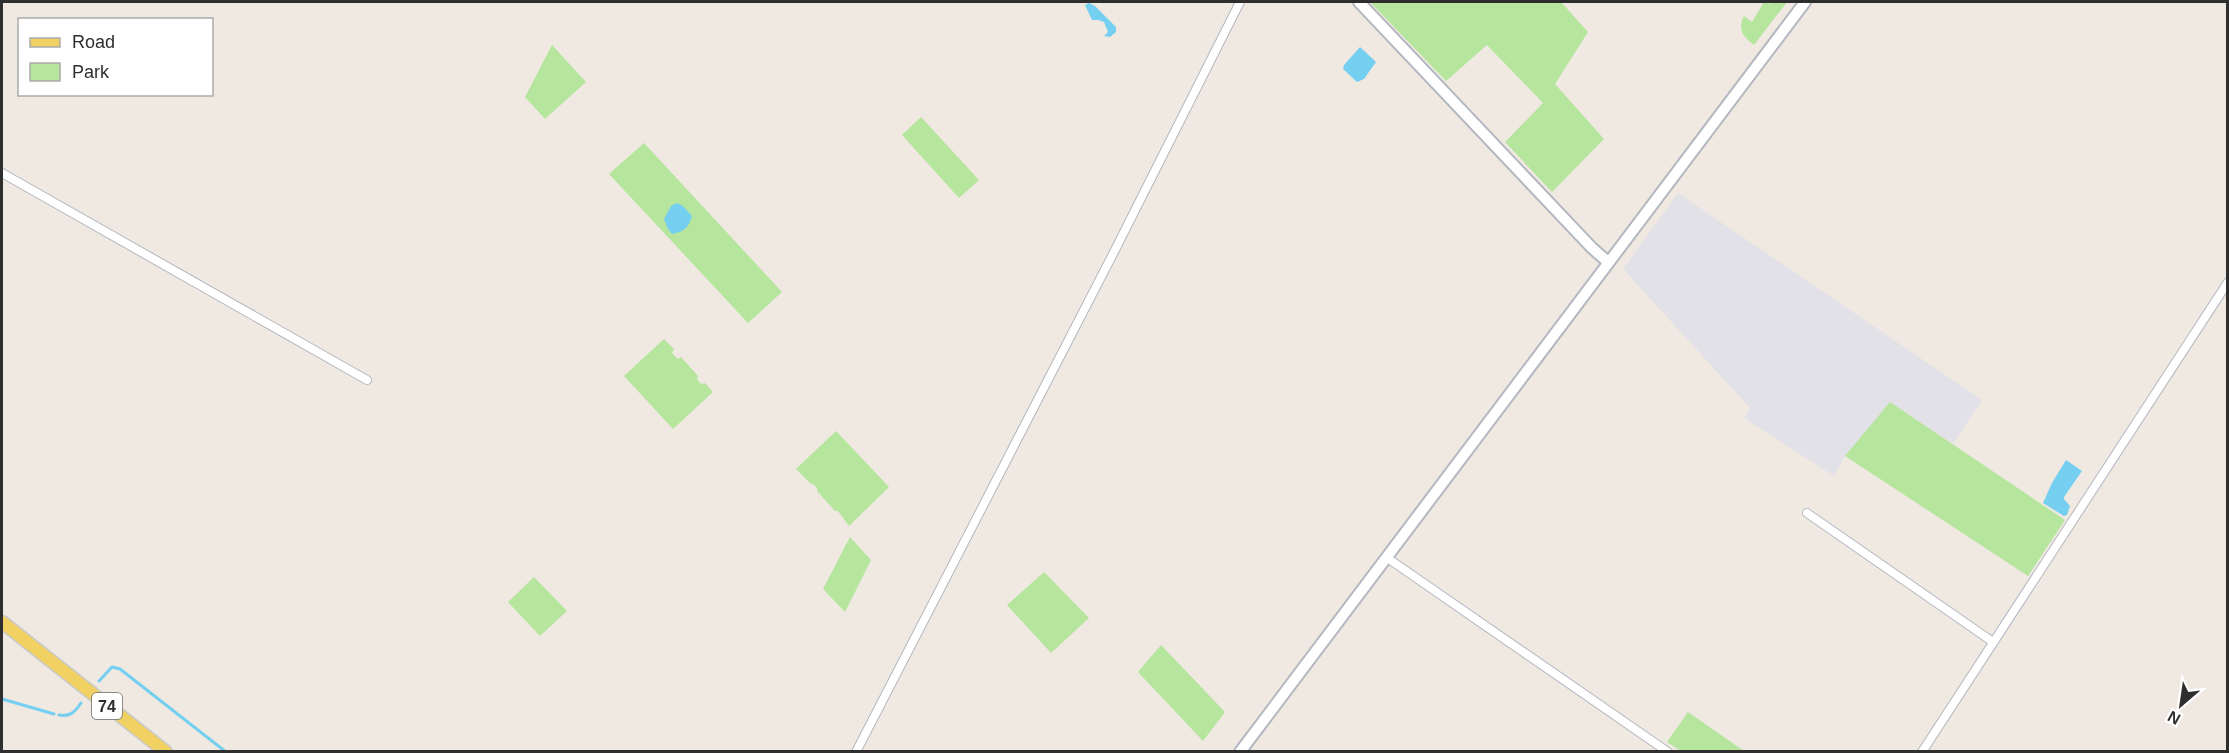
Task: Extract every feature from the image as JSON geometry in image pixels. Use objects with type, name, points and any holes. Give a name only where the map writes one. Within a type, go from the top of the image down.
[{"type":"main road","points":[[1359,2],[1592,248],[1608,262]]},
{"type":"main road","points":[[1240,752],[1805,2]]},
{"type":"main road","name":"74","points":[[2,622],[166,752]]},
{"type":"street","points":[[856,752],[1240,2]]},
{"type":"street","points":[[2,172],[367,380]]},
{"type":"street","points":[[1922,752],[2228,282]]},
{"type":"street","points":[[1807,513],[1993,642]]},
{"type":"street","points":[[1386,557],[1668,752]]},
{"type":"shaded area","points":[[1678,193],[1982,400],[1953,444],[1890,402],[1845,456],[1834,476],[1744,418],[1750,408],[1623,269]]},
{"type":"green space","points":[[1370,2],[1561,2],[1588,32],[1555,84],[1604,139],[1552,192],[1505,142],[1543,103],[1487,45],[1446,81]]},
{"type":"green space","points":[[1764,2],[1770,4],[1787,2],[1754,45],[1742,32],[1741,25],[1744,16],[1752,22]]},
{"type":"green space","points":[[552,45],[586,82],[545,119],[525,97]]},
{"type":"green space","points":[[921,117],[979,180],[959,198],[902,135]]},
{"type":"green space","points":[[644,143],[782,292],[748,323],[609,174]]},
{"type":"green space","points":[[664,339],[674,349],[672,353],[678,359],[681,357],[698,376],[697,379],[701,384],[705,383],[713,392],[673,429],[624,376]]},
{"type":"green space","points":[[1890,402],[2065,520],[2028,576],[1845,456]]},
{"type":"green space","points":[[836,431],[889,487],[849,526],[838,511],[835,511],[817,491],[817,488],[796,469]]},
{"type":"green space","points":[[850,537],[871,560],[845,612],[823,589]]},
{"type":"green space","points":[[1044,572],[1089,618],[1051,653],[1007,605]]},
{"type":"green space","points":[[534,577],[567,611],[540,636],[508,602]]},
{"type":"green space","points":[[1161,645],[1225,712],[1203,741],[1138,672]]},
{"type":"green space","points":[[1688,712],[1744,751],[1681,751],[1667,742]]},
{"type":"water","points":[[1089,3],[1116,27],[1116,32],[1110,37],[1104,36],[1108,32],[1104,22],[1092,20],[1085,5]]},
{"type":"water","points":[[1360,47],[1376,62],[1364,79],[1357,82],[1343,69]]},
{"type":"water","points":[[677,203],[692,216],[685,228],[672,234],[664,219],[671,206]]},
{"type":"water","points":[[2066,460],[2082,471],[2064,497],[2070,506],[2067,515],[2064,516],[2043,503]]},
{"type":"waterway","points":[[99,681],[112,667],[120,669],[226,752]]},
{"type":"waterway","points":[[2,699],[54,714]]},
{"type":"waterway","points":[[59,715],[72,713],[81,703]]}]
